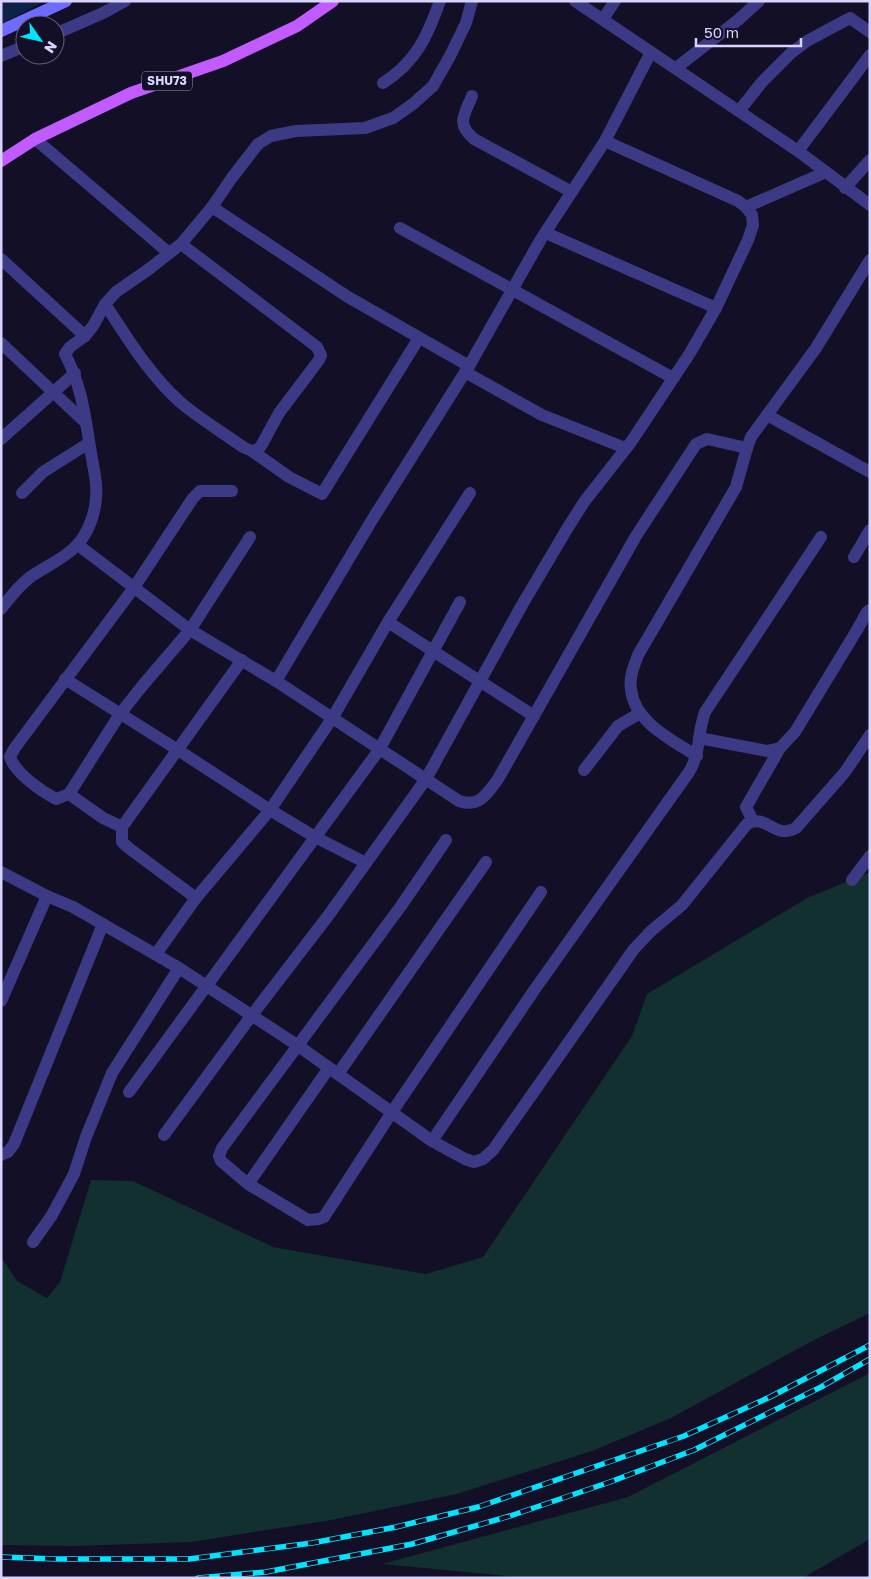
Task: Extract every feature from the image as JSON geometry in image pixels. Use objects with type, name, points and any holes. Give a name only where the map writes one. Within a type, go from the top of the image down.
[{"type":"main road","points":[[1,32],[66,1]]},
{"type":"main road","name":"SHU73","points":[[1,161],[35,139],[131,93],[223,61],[297,26],[333,1]]},
{"type":"street","points":[[65,30],[103,14],[125,1]]},
{"type":"street","points":[[383,83],[399,73],[411,60],[424,40],[440,1]]},
{"type":"street","points":[[1,608],[17,588],[64,557],[78,545],[86,533],[92,518],[96,498],[96,481],[83,398],[75,373],[65,354],[70,347],[85,336],[105,304],[116,292],[181,244],[212,208],[258,144],[271,136],[296,131],[365,128],[394,118],[413,104],[433,86],[466,23],[472,1]]},
{"type":"street","points":[[575,1],[798,151],[870,205]]},
{"type":"street","points":[[603,19],[615,1]]},
{"type":"street","points":[[676,68],[738,20],[758,1]]},
{"type":"street","points":[[739,111],[778,65],[807,41],[850,18],[870,32]]},
{"type":"street","points":[[1,56],[15,50]]},
{"type":"street","points":[[276,681],[372,520],[467,369],[546,232],[605,142],[651,52]]},
{"type":"street","points":[[798,151],[870,55]]},
{"type":"street","points":[[472,96],[463,117],[462,126],[466,132],[474,139],[572,192]]},
{"type":"street","points":[[35,139],[169,252]]},
{"type":"street","points":[[164,1135],[426,779],[522,605],[567,529],[584,502],[625,448],[690,353],[716,308],[748,240],[752,225],[752,215],[738,201],[605,142]]},
{"type":"street","points":[[845,188],[870,160]]},
{"type":"street","points":[[746,207],[826,172]]},
{"type":"street","points":[[212,208],[348,297],[419,338],[542,415],[625,448]]},
{"type":"street","points":[[400,228],[674,378]]},
{"type":"street","points":[[546,232],[716,308]]},
{"type":"street","points":[[181,244],[320,351],[319,360],[279,413],[261,446],[257,450],[252,451]]},
{"type":"street","points":[[1,259],[85,336]]},
{"type":"street","points":[[697,756],[662,734],[635,706],[630,688],[638,655],[736,487],[751,437],[816,348],[870,260]]},
{"type":"street","points":[[105,304],[141,358],[163,385],[192,412],[289,477],[322,494],[419,338]]},
{"type":"street","points":[[1,343],[86,423]]},
{"type":"street","points":[[1,439],[75,373]]},
{"type":"street","points":[[767,415],[870,472]]},
{"type":"street","points":[[78,545],[190,630],[333,717],[379,750],[459,801],[469,804],[477,802],[498,779],[636,536],[696,444],[707,438],[747,448]]},
{"type":"street","points":[[22,494],[43,472],[90,443]]},
{"type":"street","points":[[232,491],[200,491],[193,498],[134,588],[14,749],[10,757],[16,770],[49,795],[56,798],[69,794],[120,714],[142,685],[190,630],[250,537]]},
{"type":"street","points":[[156,954],[196,898],[270,810],[333,717],[388,622],[470,494]]},
{"type":"street","points":[[854,557],[870,530]]},
{"type":"street","points":[[432,1141],[534,989],[689,772],[697,756],[700,725],[705,712],[821,537]]},
{"type":"street","points":[[129,1092],[379,750],[460,602]]},
{"type":"street","points":[[753,821],[746,807],[780,748],[795,732],[867,612],[870,610]]},
{"type":"street","points":[[388,622],[534,716]]},
{"type":"street","points":[[196,898],[122,842],[122,827],[242,660]]},
{"type":"street","points":[[65,679],[270,810],[315,837],[366,863]]},
{"type":"street","points":[[584,770],[618,726],[640,713]]},
{"type":"street","points":[[1,872],[73,907],[179,968],[297,1045],[432,1141],[474,1162],[483,1159],[493,1150],[634,949],[651,931],[682,905],[747,824],[759,820],[781,832],[788,832],[796,828],[845,772],[870,735]]},
{"type":"street","points":[[699,738],[767,751],[780,748]]},
{"type":"street","points":[[69,794],[103,818],[122,827]]},
{"type":"street","points":[[446,840],[401,906],[222,1148],[219,1156],[221,1161],[248,1184],[308,1220],[319,1219],[324,1216],[541,892]]},
{"type":"street","points":[[852,880],[870,856]]},
{"type":"street","points":[[248,1184],[334,1071],[486,862]]},
{"type":"street","points":[[1,1001],[47,896]]},
{"type":"street","points":[[1,1155],[8,1152],[14,1144],[103,924]]},
{"type":"street","points":[[33,1242],[52,1215],[74,1174],[86,1137],[112,1073],[179,968]]},
{"type":"green space","points":[[870,872],[870,1313],[814,1340],[671,1418],[592,1451],[457,1494],[331,1520],[191,1542],[77,1546],[1,1545],[1,1257],[17,1281],[47,1298],[60,1282],[91,1180],[133,1181],[273,1247],[426,1274],[483,1257],[632,1036],[647,994],[807,898]]},
{"type":"green space","points":[[870,1373],[870,1539],[803,1578],[529,1578],[382,1564],[628,1497]]},
{"type":"water","points":[[1,1],[45,1],[15,15],[1,24]]},
{"type":"railway","points":[[1,1557],[189,1559],[312,1543],[396,1527],[478,1507],[684,1436],[770,1397],[870,1345]]},
{"type":"railway","points":[[198,1578],[266,1572],[412,1544],[510,1516],[610,1482],[694,1450],[821,1387],[870,1359]]}]
